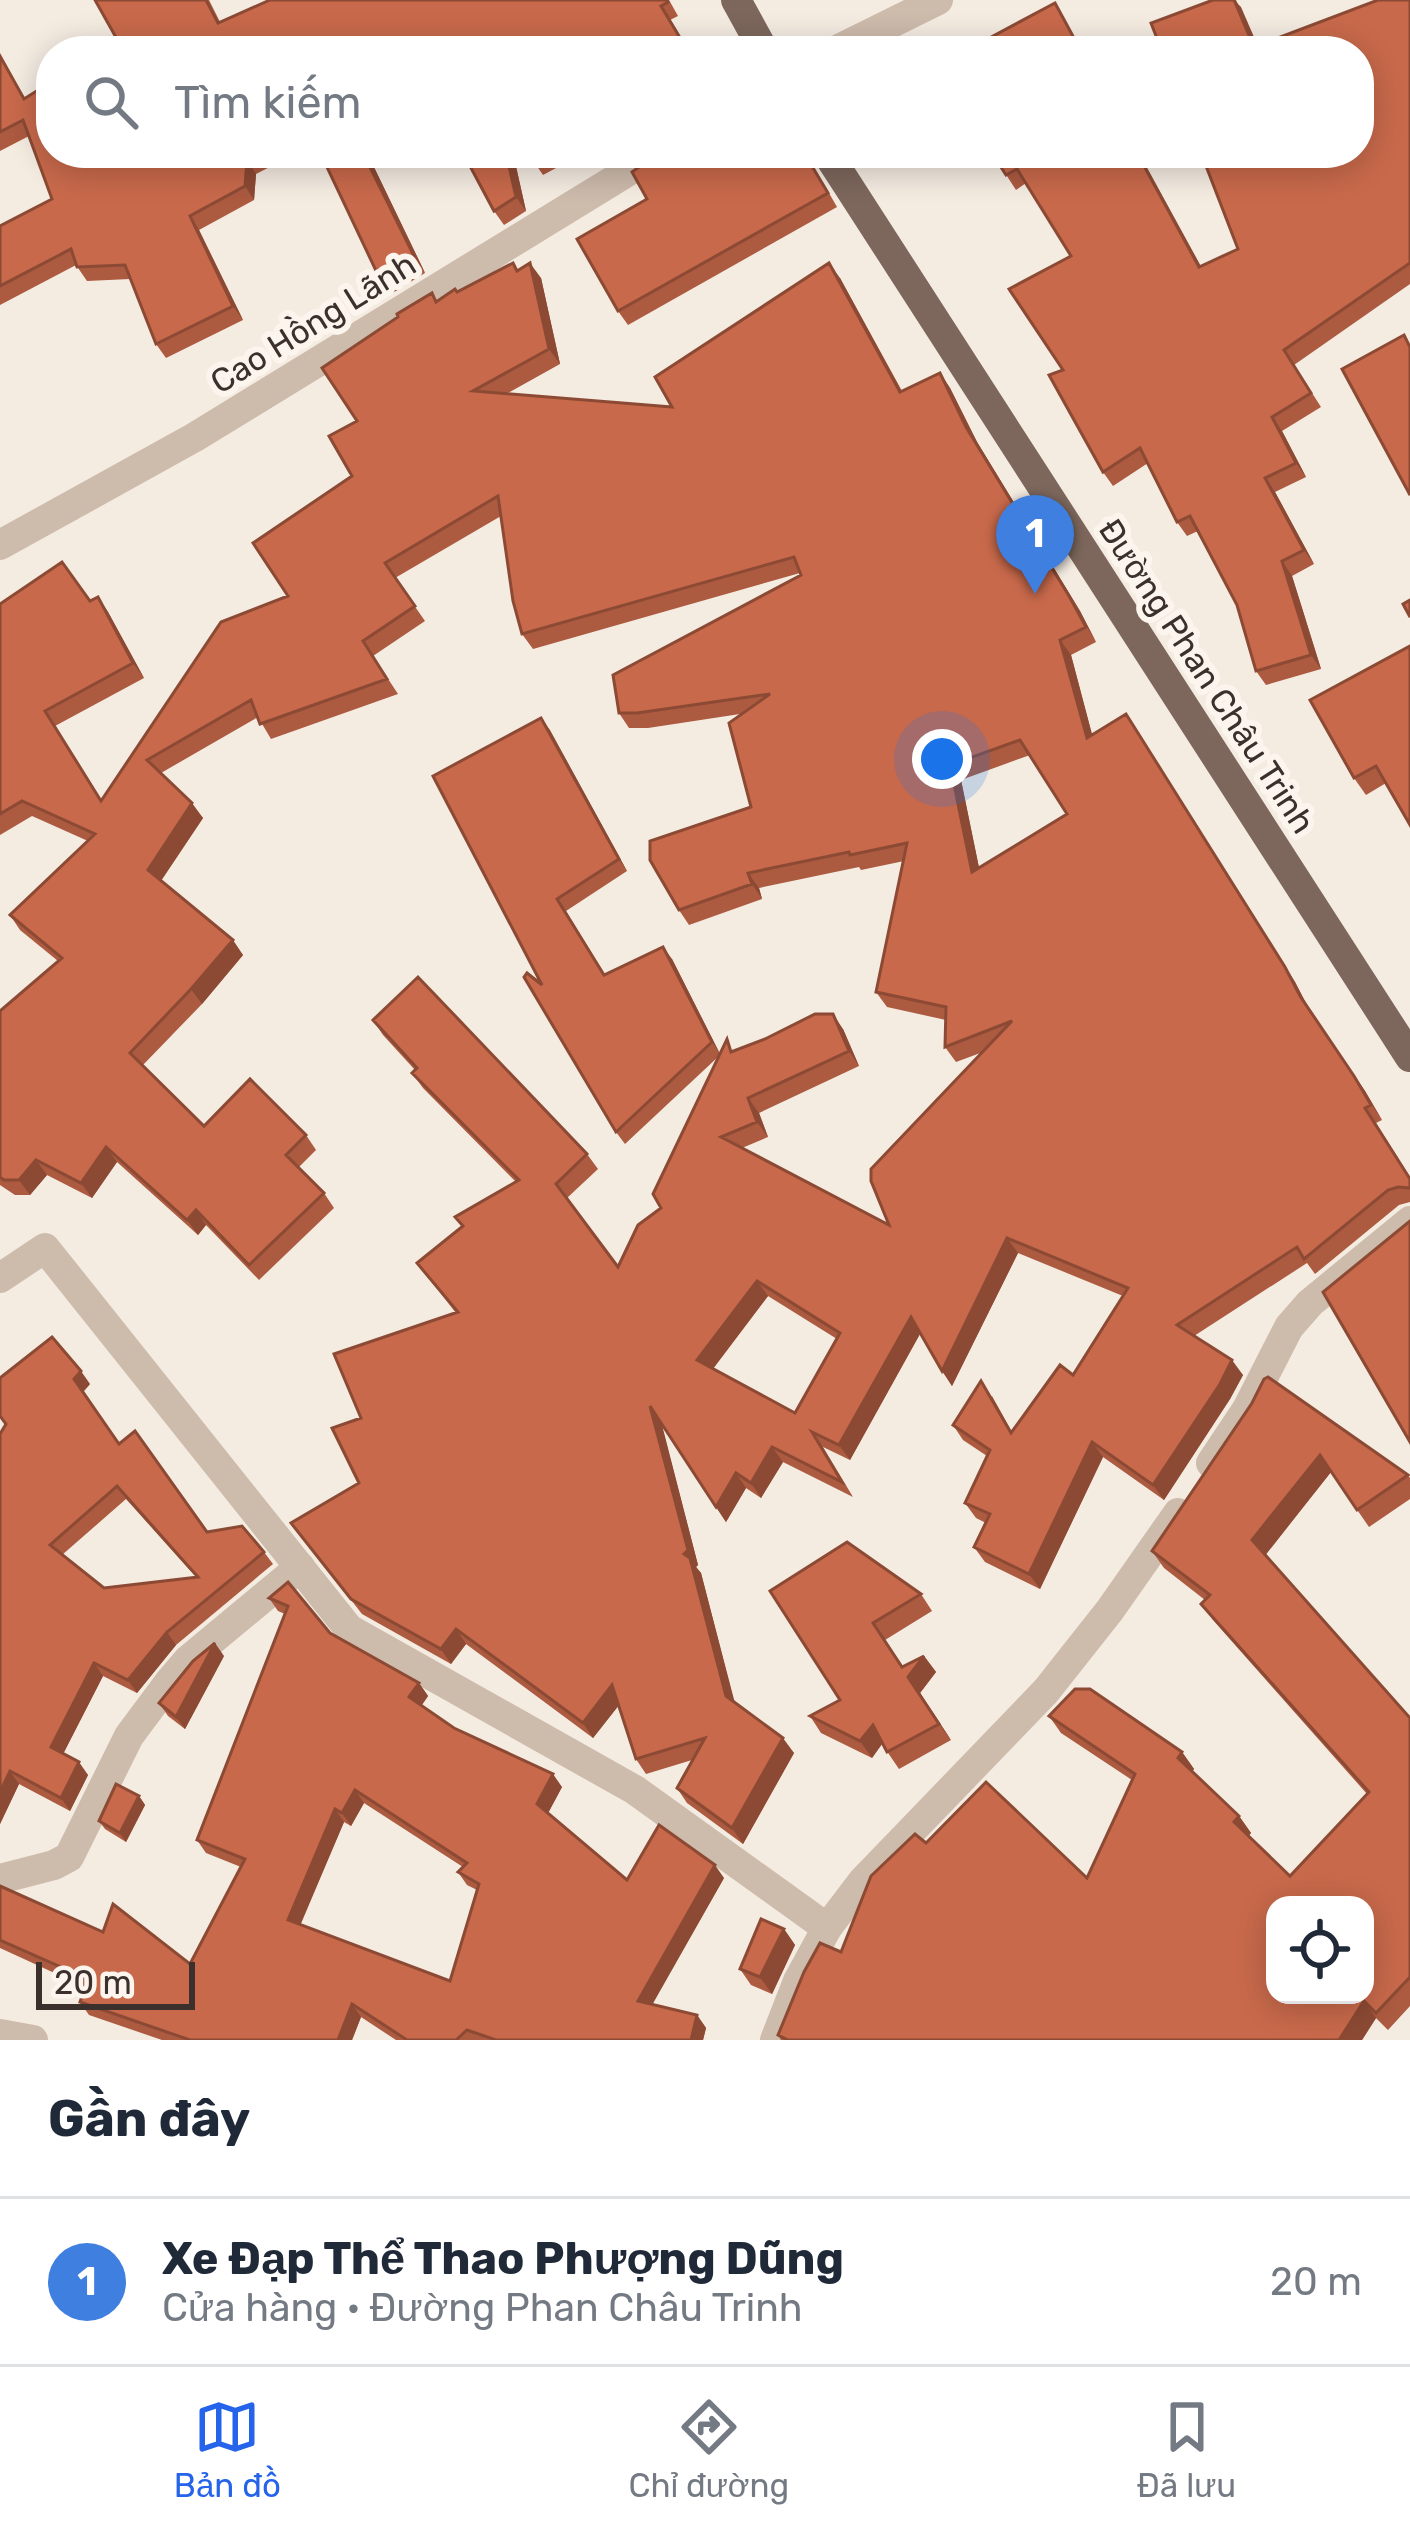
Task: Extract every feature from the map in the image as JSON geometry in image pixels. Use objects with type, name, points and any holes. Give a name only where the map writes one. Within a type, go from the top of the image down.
[{"type":"main road","points":[[736,0],[756,36]]},
{"type":"main road","name":"Đường Phan Châu Trinh","points":[[837,168],[1410,1057]]},
{"type":"street","points":[[865,36],[938,0]]},
{"type":"street","name":"Cao Hồng Lãnh","points":[[0,545],[195,437],[634,168]]},
{"type":"street","points":[[775,2040],[798,1981],[827,1928],[862,1882],[1046,1691],[1110,1610],[1247,1409],[1289,1328],[1310,1303],[1410,1221]]},
{"type":"street","points":[[0,1278],[45,1248],[349,1629],[635,1790],[827,1928]]},
{"type":"street","points":[[0,1879],[69,1857],[129,1736],[170,1682],[188,1660],[301,1567]]},
{"type":"street","points":[[0,2033],[33,2040]]},
{"type":"building","points":[[95,0],[206,0],[218,23],[270,0],[667,0],[661,6],[679,36],[115,36]]},
{"type":"building","points":[[1213,0],[1234,0],[1249,36],[1156,36],[1151,23]]},
{"type":"building","points":[[1378,0],[1410,0],[1410,263],[1284,350],[1311,393],[1272,417],[1296,463],[1265,478],[1304,550],[1282,561],[1311,655],[1256,671],[1237,605],[1190,516],[1177,522],[1140,448],[1103,472],[1049,375],[1063,370],[1009,289],[1071,256],[1017,169],[1006,175],[1002,168],[1145,168],[1199,267],[1238,249],[1207,168],[1374,168],[1374,36],[1283,36]]},
{"type":"building","points":[[1055,3],[1073,36],[993,36]]},
{"type":"building","points":[[0,56],[24,99],[36,91],[36,155],[23,120],[0,132]]},
{"type":"building","points":[[41,168],[246,168],[245,186],[190,216],[233,306],[156,344],[125,265],[77,267],[71,249],[0,286],[0,226],[52,199]]},
{"type":"building","points":[[327,168],[370,168],[414,256],[379,277]]},
{"type":"building","points":[[471,168],[509,168],[516,197],[494,211]]},
{"type":"building","points":[[638,168],[813,168],[828,193],[618,311],[577,239],[647,199],[632,172]]},
{"type":"building","points":[[513,263],[517,271],[530,263],[549,349],[473,391],[672,407],[655,377],[829,263],[900,392],[940,373],[966,427],[1086,627],[1060,640],[1087,738],[1126,714],[1354,1076],[1371,1105],[1365,1108],[1410,1179],[1410,1188],[1388,1190],[1304,1259],[1297,1247],[1177,1325],[1232,1360],[1220,1384],[1153,1485],[1092,1442],[1029,1574],[974,1547],[990,1514],[965,1503],[990,1450],[953,1425],[981,1381],[1011,1433],[1060,1365],[1073,1375],[1128,1288],[1007,1238],[942,1371],[911,1317],[839,1445],[812,1432],[842,1482],[772,1447],[751,1483],[736,1473],[716,1507],[650,1406],[688,1550],[684,1554],[690,1558],[726,1696],[783,1738],[732,1828],[677,1788],[705,1738],[636,1759],[612,1685],[583,1723],[456,1629],[441,1649],[351,1599],[291,1523],[359,1483],[332,1428],[361,1418],[334,1354],[458,1312],[417,1263],[463,1226],[455,1217],[519,1180],[412,1073],[417,1068],[373,1020],[418,977],[587,1154],[556,1184],[618,1267],[638,1225],[661,1208],[653,1194],[727,1039],[731,1052],[815,1014],[833,1014],[849,1051],[748,1098],[757,1122],[721,1137],[889,1225],[871,1181],[871,1169],[1012,1021],[945,1047],[946,1007],[876,992],[907,843],[748,873],[752,884],[679,910],[650,860],[650,841],[751,807],[729,723],[770,694],[619,713],[613,675],[801,575],[794,557],[522,634],[498,496],[385,563],[415,606],[363,641],[387,679],[260,724],[251,700],[147,760],[192,803],[148,870],[233,940],[130,1053],[204,1126],[250,1079],[306,1135],[286,1155],[324,1193],[249,1265],[196,1210],[187,1220],[106,1147],[81,1183],[36,1160],[19,1180],[0,1177],[0,1011],[62,958],[10,915],[95,834],[22,801],[0,814],[0,604],[62,562],[90,601],[98,597],[133,663],[45,711],[101,801],[221,622],[288,596],[253,543],[352,476],[329,436],[357,421],[322,368],[432,293],[436,302]],"holes":[[[1020,740],[1067,814],[972,872],[950,765]],[[757,1281],[840,1333],[795,1413],[697,1360]]]},
{"type":"building","points":[[1404,335],[1410,347],[1410,495],[1342,369]]},
{"type":"building","points":[[1410,646],[1410,825],[1376,766],[1354,778],[1310,700]]},
{"type":"building","points":[[541,718],[619,859],[557,899],[604,975],[663,947],[712,1042],[616,1132],[524,977],[527,973],[542,985],[433,776]]},
{"type":"building","points":[[1410,1221],[1410,1442],[1323,1292]]},
{"type":"building","points":[[52,1337],[81,1371],[74,1379],[119,1444],[135,1431],[207,1532],[242,1526],[264,1552],[167,1632],[128,1680],[94,1663],[51,1747],[79,1762],[61,1798],[10,1771],[0,1792],[0,1434],[6,1424],[0,1416],[0,1378]],"holes":[[[117,1486],[198,1577],[104,1588],[50,1545]]]},
{"type":"building","points":[[1268,1377],[1408,1475],[1357,1510],[1320,1455],[1252,1540],[1410,1718],[1410,1977],[1376,2013],[1367,2004],[1374,2004],[1374,1896],[1266,1896],[1266,2004],[1362,2004],[1339,2040],[788,2040],[778,2035],[820,1943],[841,1952],[871,1876],[915,1834],[926,1843],[986,1782],[1087,1878],[1135,1774],[1049,1716],[1075,1689],[1090,1689],[1182,1752],[1178,1758],[1239,1816],[1234,1822],[1290,1876],[1369,1792],[1201,1604],[1210,1595],[1152,1551]]},
{"type":"building","points":[[847,1542],[921,1594],[873,1623],[902,1667],[924,1656],[908,1677],[939,1724],[887,1752],[873,1725],[860,1741],[810,1716],[840,1700],[770,1591]]},
{"type":"building","points":[[288,1582],[330,1633],[419,1683],[409,1697],[454,1728],[553,1774],[537,1804],[627,1880],[659,1825],[715,1865],[638,2001],[697,2015],[691,2040],[496,2040],[467,2030],[456,2040],[407,2040],[352,2004],[338,2040],[190,2040],[80,2002],[88,1979],[0,1940],[0,1886],[103,1932],[113,1904],[190,1964],[245,1859],[197,1840],[288,1606],[269,1598]],"holes":[[[355,1790],[467,1863],[458,1872],[479,1884],[450,1981],[288,1920],[335,1809],[342,1813]]]},
{"type":"building","points":[[215,1643],[176,1717],[159,1703],[193,1661]]},
{"type":"building","points":[[116,1784],[139,1796],[120,1833],[99,1821]]},
{"type":"building","points":[[761,1919],[784,1929],[760,1977],[740,1969]]},
{"type":"place","name":"Xe Đạp Thể Thao Phượng Dũng","points":[[1035,594]]}]
